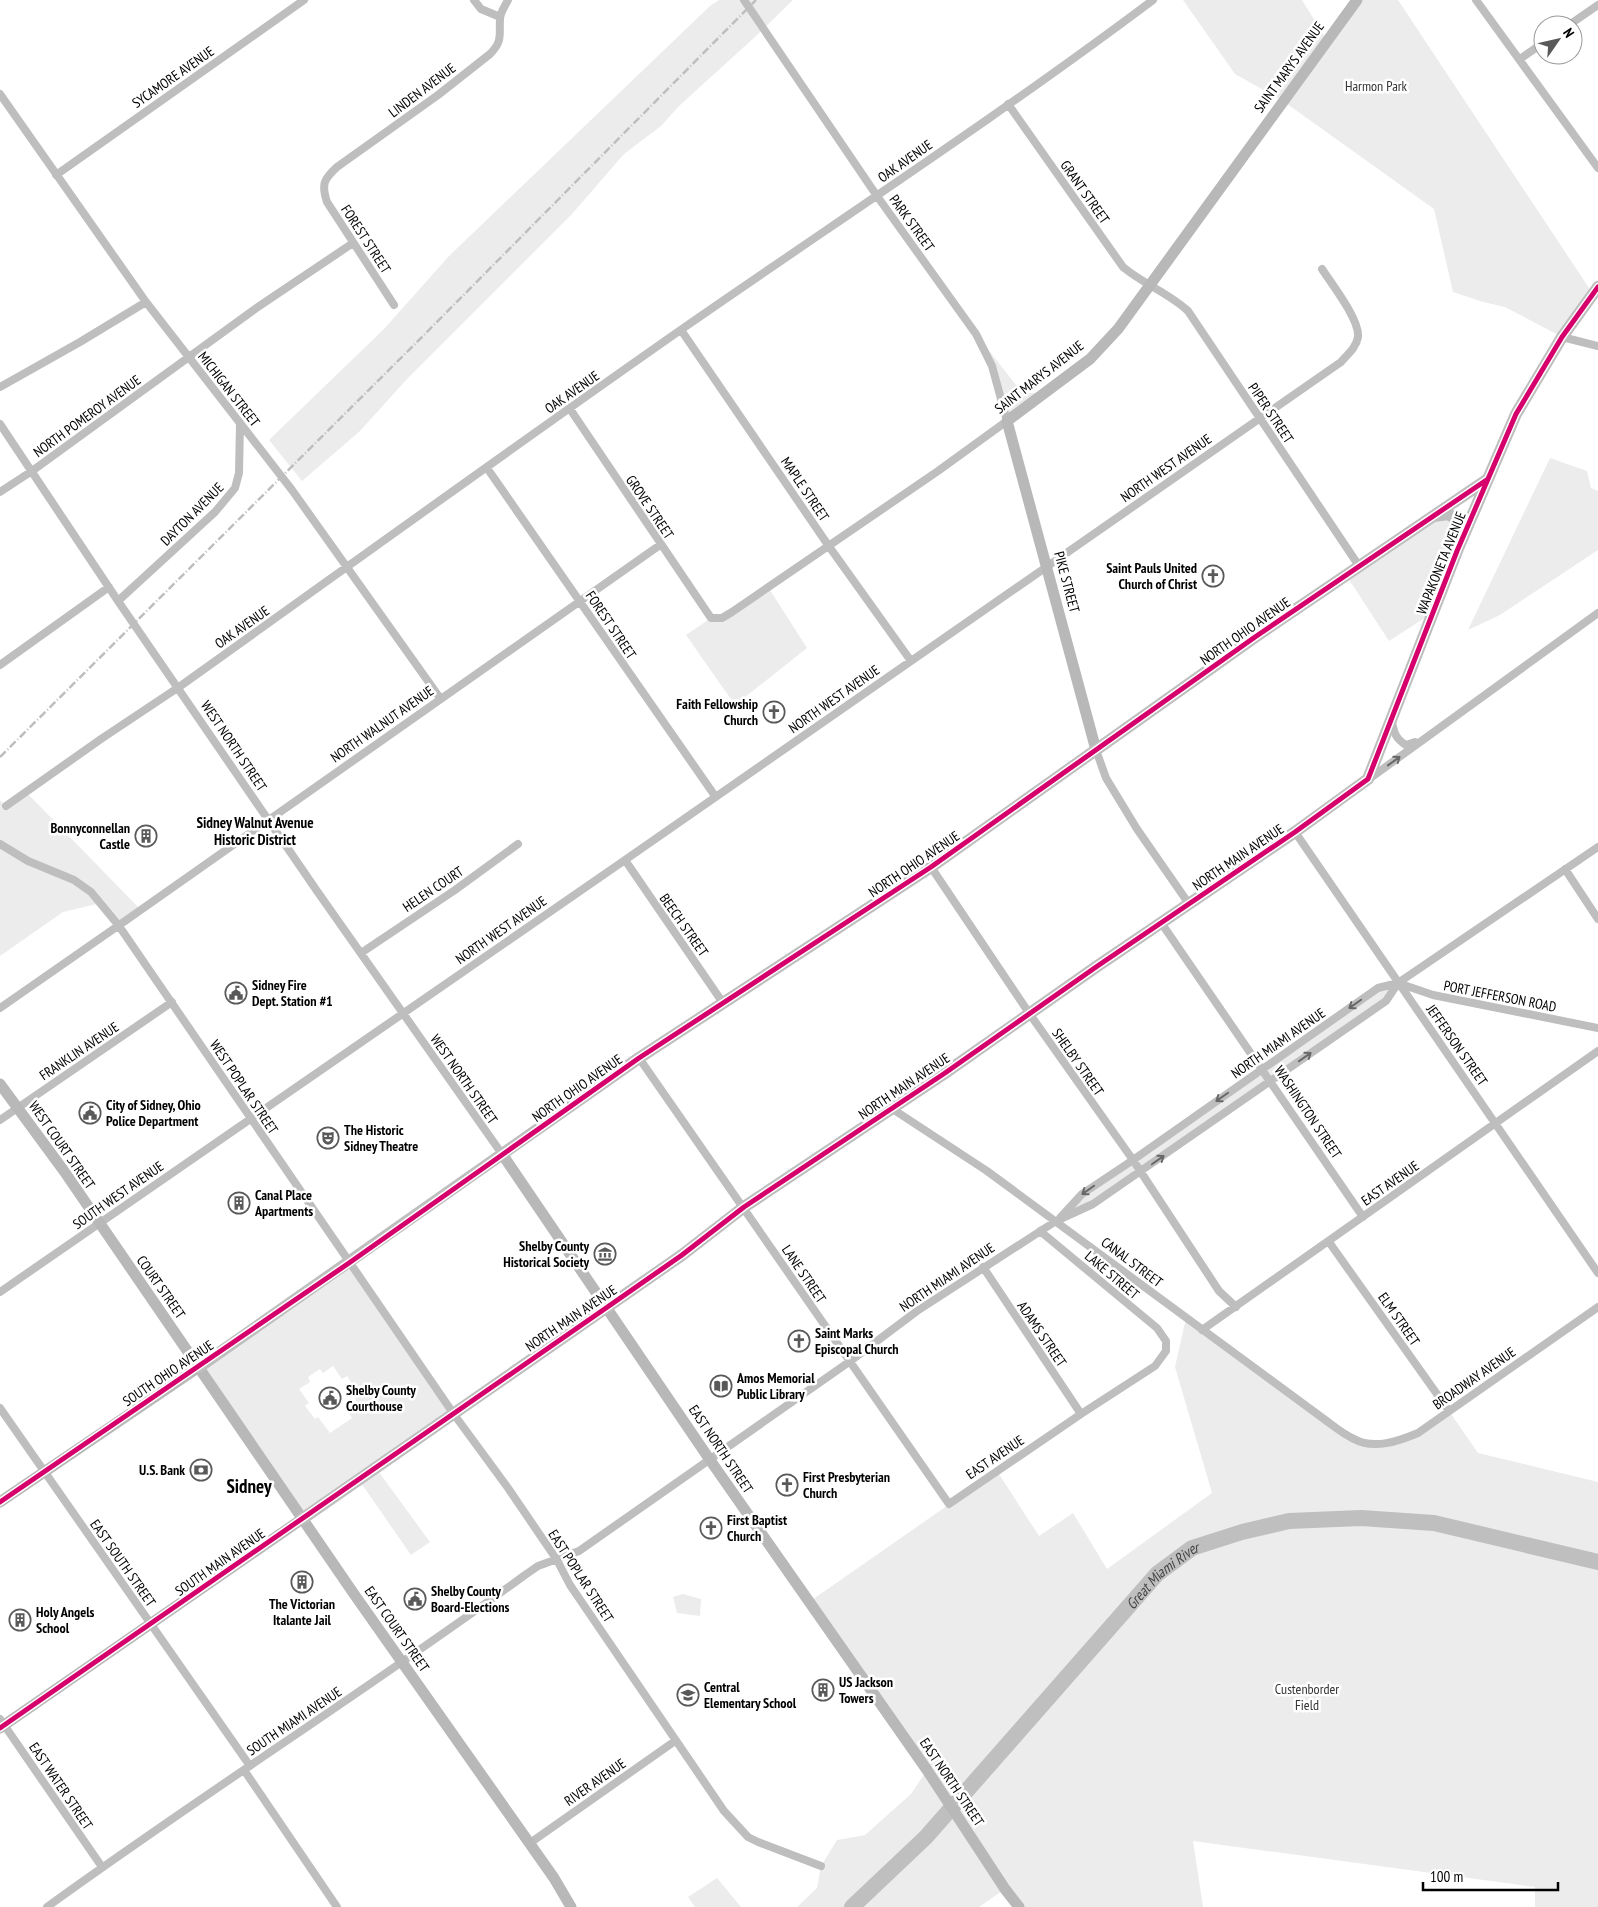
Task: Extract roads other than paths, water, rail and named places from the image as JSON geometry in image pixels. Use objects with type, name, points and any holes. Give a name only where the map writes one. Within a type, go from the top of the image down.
[{"type":"main road","name":"SAINT MARYS AVENUE","points":[[1007,421],[1090,358],[1118,329],[1356,0]]},
{"type":"main road","name":"WAPAKONETA AVENUE","points":[[1368,779],[1458,551],[1516,414],[1562,337],[1598,287]]},
{"type":"main road","name":"PIKE STREET","points":[[1007,421],[1096,750]]},
{"type":"main road","name":"NORTH OHIO AVENUE","points":[[349,1262],[639,1058],[931,867],[1255,637],[1488,479]]},
{"type":"main road","points":[[1430,517],[1448,514],[1458,521],[1460,536],[1458,551]]},
{"type":"main road","name":"NORTH MAIN AVENUE","points":[[453,1413],[682,1255],[744,1207],[1162,924],[1368,779]]},
{"type":"main road","name":"WEST COURT STREET","points":[[0,1084],[99,1224]]},
{"type":"main road","name":"EAST NORTH STREET","points":[[502,1154],[710,1460],[927,1770],[1005,1889],[1019,1907]]},
{"type":"main road","name":"COURT STREET","points":[[99,1224],[199,1366]]},
{"type":"main road","name":"SOUTH OHIO AVENUE","points":[[0,1502],[349,1262]]},
{"type":"main road","name":"EAST COURT STREET","points":[[199,1366],[302,1519],[554,1878],[571,1907]]},
{"type":"main road","name":"SOUTH MAIN AVENUE","points":[[2,1724],[302,1519],[453,1413]]},
{"type":"street","name":"SYCAMORE AVENUE","points":[[56,175],[304,0]]},
{"type":"street","points":[[474,0],[481,9],[500,17]]},
{"type":"street","name":"LINDEN AVENUE","points":[[324,183],[327,176],[337,167],[438,95],[497,48],[501,36],[500,17],[508,0]]},
{"type":"street","name":"PARK STREET","points":[[744,0],[878,196],[976,334],[992,366],[1007,421]]},
{"type":"street","name":"OAK AVENUE","points":[[6,806],[179,687],[681,330],[878,196],[1153,0]]},
{"type":"street","points":[[1476,0],[1598,168]]},
{"type":"street","points":[[1583,15],[1598,5]]},
{"type":"street","points":[[1520,59],[1533,50]]},
{"type":"street","name":"MICHIGAN STREET","points":[[0,94],[146,302],[292,490],[440,698]]},
{"type":"street","name":"GRANT STREET","points":[[1008,104],[1123,267],[1137,279],[1150,286]]},
{"type":"street","name":"FOREST STREET","points":[[324,183],[327,202],[394,305]]},
{"type":"street","points":[[188,358],[255,309],[353,243]]},
{"type":"street","name":"NORTH WEST AVENUE","points":[[250,1118],[625,860],[1341,362],[1353,349],[1358,335],[1354,319],[1322,269]]},
{"type":"street","name":"PIPER STREET","points":[[1150,286],[1179,303],[1188,312],[1360,566]]},
{"type":"street","points":[[0,387],[146,302]]},
{"type":"street","name":"MAPLE STREET","points":[[681,330],[828,545],[911,661]]},
{"type":"street","points":[[1562,337],[1598,346]]},
{"type":"street","name":"NORTH POMEROY AVENUE","points":[[0,492],[32,472],[188,358]]},
{"type":"street","name":"GROVE STREET","points":[[570,409],[711,618]]},
{"type":"street","name":"SAINT MARYS AVENUE","points":[[711,618],[722,618],[727,615],[1007,421]]},
{"type":"street","name":"WEST NORTH STREET","points":[[0,424],[118,601],[502,1154]]},
{"type":"street","name":"DAYTON AVENUE","points":[[118,601],[215,512],[235,488],[239,473],[240,424]]},
{"type":"street","name":"FOREST STREET","points":[[487,468],[715,796]]},
{"type":"street","name":"NORTH WALNUT AVENUE","points":[[0,1008],[270,821],[440,698],[660,544]]},
{"type":"street","points":[[0,665],[109,587]]},
{"type":"street","name":"NORTH MAIN AVENUE","points":[[1368,779],[1598,613]]},
{"type":"street","points":[[1392,720],[1394,733],[1398,740],[1406,745],[1420,741]]},
{"type":"street","points":[[1096,750],[1106,778],[1137,829],[1189,904]]},
{"type":"street","name":"JEFFERSON STREET","points":[[1295,832],[1598,1273]]},
{"type":"street","name":"WEST POPLAR STREET","points":[[0,844],[28,861],[74,880],[91,892],[119,926],[172,1002],[349,1262]]},
{"type":"street","name":"HELEN COURT","points":[[361,953],[518,844]]},
{"type":"street","name":"NORTH MIAMI AVENUE","points":[[1056,1221],[1082,1194],[1262,1068],[1378,988],[1398,983],[1598,847]]},
{"type":"street","name":"BEECH STREET","points":[[625,860],[723,1003]]},
{"type":"street","name":"SHELBY STREET","points":[[931,867],[1029,1014],[1133,1160],[1219,1291],[1236,1307]]},
{"type":"street","points":[[1565,869],[1598,919]]},
{"type":"street","name":"WASHINGTON STREET","points":[[1162,924],[1363,1217]]},
{"type":"street","name":"NORTH MIAMI AVENUE","points":[[557,1560],[579,1551],[850,1362],[917,1311],[1056,1221],[1092,1204],[1140,1172],[1386,1001],[1398,983]]},
{"type":"street","name":"PORT JEFFERSON ROAD","points":[[1398,983],[1433,996],[1598,1028]]},
{"type":"street","name":"FRANKLIN AVENUE","points":[[0,1120],[172,1002]]},
{"type":"street","name":"EAST AVENUE","points":[[1202,1330],[1598,1051]]},
{"type":"street","name":"LANE STREET","points":[[639,1058],[949,1504]]},
{"type":"street","name":"CANAL STREET","points":[[891,1108],[987,1171],[1328,1422],[1356,1440]]},
{"type":"street","name":"SOUTH WEST AVENUE","points":[[0,1292],[250,1118]]},
{"type":"street","name":"LAKE STREET","points":[[1040,1232],[1157,1328],[1166,1341]]},
{"type":"street","name":"ELM STREET","points":[[1329,1242],[1449,1411]]},
{"type":"street","name":"EAST POPLAR STREET","points":[[349,1262],[453,1413],[508,1488],[557,1560],[570,1585],[724,1811],[748,1837],[821,1866]]},
{"type":"street","name":"ADAMS STREET","points":[[983,1268],[1081,1414]]},
{"type":"street","name":"BROADWAY AVENUE","points":[[1356,1440],[1377,1444],[1399,1441],[1418,1433],[1598,1307]]},
{"type":"street","name":"EAST AVENUE","points":[[949,1504],[1155,1366],[1166,1352],[1166,1341]]},
{"type":"street","name":"EAST SOUTH STREET","points":[[0,1408],[151,1623],[337,1907]]},
{"type":"street","name":"SOUTH MIAMI AVENUE","points":[[47,1907],[102,1867],[402,1663],[538,1566],[557,1560]]},
{"type":"street","name":"EAST WATER STREET","points":[[2,1724],[102,1867]]},
{"type":"street","name":"RIVER AVENUE","points":[[530,1844],[675,1741]]},
{"type":"waterway","name":"Great Miami River","points":[[852,1907],[926,1837],[1157,1574],[1192,1548],[1242,1532],[1289,1521],[1361,1518],[1434,1523],[1598,1562]]},
{"type":"railway","points":[[0,757],[420,339],[756,0]]},
{"type":"place","name":"Saint Pauls United Church of Christ","points":[[1213,576]]},
{"type":"place","name":"Faith Fellowship Church","points":[[774,712]]},
{"type":"place","name":"Bonnyconnellan Castle","points":[[146,836]]},
{"type":"place","name":"Sidney Fire Dept. Station #1","points":[[236,993]]},
{"type":"place","name":"City of Sidney, Ohio Police Department","points":[[90,1113]]},
{"type":"place","name":"The Historic Sidney Theatre","points":[[328,1138]]},
{"type":"place","name":"Canal Place Apartments","points":[[239,1203]]},
{"type":"place","name":"Shelby County Historical Society","points":[[605,1254]]},
{"type":"place","name":"Saint Marks Episcopal Church","points":[[799,1341]]},
{"type":"place","name":"Amos Memorial Public Library","points":[[721,1386]]},
{"type":"place","name":"Shelby County Courthouse","points":[[330,1398]]},
{"type":"place","name":"U.S. Bank","points":[[201,1470]]},
{"type":"place","name":"First Presbyterian Church","points":[[787,1485]]},
{"type":"place","name":"First Baptist Church","points":[[711,1528]]},
{"type":"place","name":"The Victorian Italante Jail","points":[[302,1582]]},
{"type":"place","name":"Shelby County Board-Elections","points":[[415,1599]]},
{"type":"place","name":"Holy Angels School","points":[[20,1620]]},
{"type":"place","name":"US Jackson Towers","points":[[823,1690]]},
{"type":"place","name":"Central Elementary School","points":[[688,1695]]},
{"type":"district","name":"Sidney Walnut Avenue Historic District","points":[[255,830]]},
{"type":"district","name":"Sidney","points":[[249,1486]]},
{"type":"park label","name":"Harmon Park","points":[[1376,86]]},
{"type":"park label","name":"Custenborder Field","points":[[1307,1698]]}]
